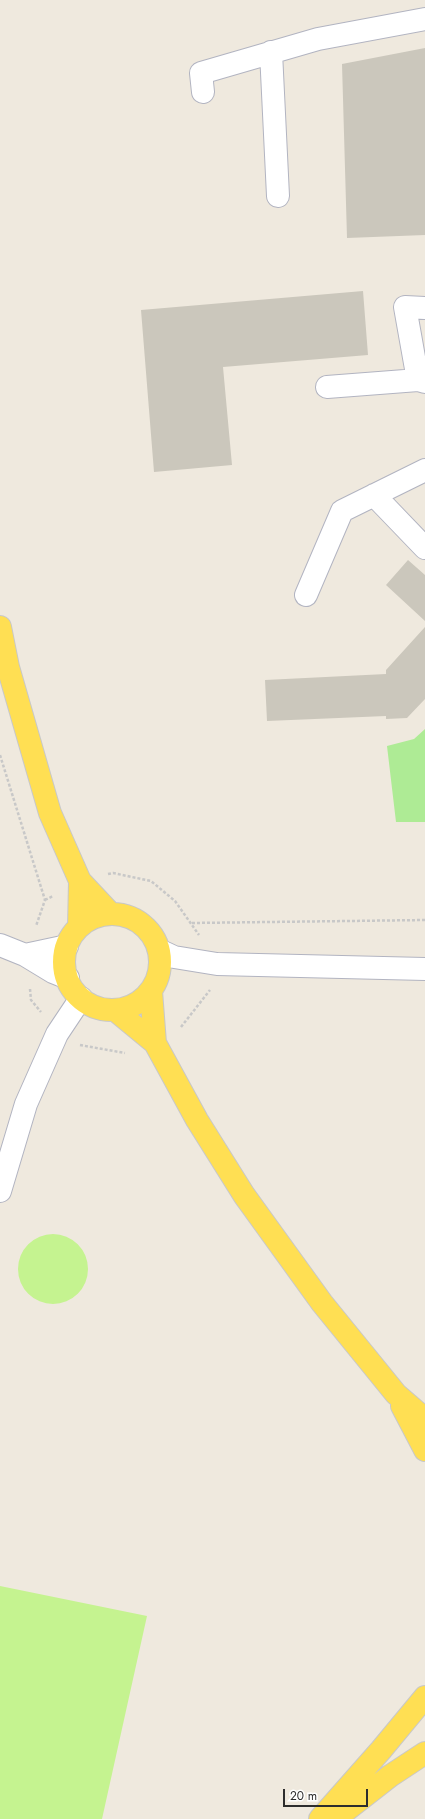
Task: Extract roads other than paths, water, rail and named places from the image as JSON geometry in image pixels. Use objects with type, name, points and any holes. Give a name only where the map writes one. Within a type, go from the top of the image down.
[{"type":"main road","points":[[0,628],[8,667],[50,813],[80,881],[110,913]]},
{"type":"main road","points":[[79,927],[80,881]]},
{"type":"main road","points":[[110,913],[136,919],[146,927],[154,938],[159,950],[160,964],[158,978],[151,991],[141,1001],[115,1010],[103,1009],[92,1005],[82,998],[73,989],[68,978],[64,962],[67,946],[79,927],[88,920],[110,913]]},
{"type":"main road","points":[[151,991],[155,1042]]},
{"type":"main road","points":[[115,1010],[155,1042],[197,1120],[244,1195],[322,1304],[396,1394],[425,1419]]},
{"type":"main road","points":[[396,1394],[425,1450]]},
{"type":"main road","points":[[320,1819],[381,1750],[425,1697]]},
{"type":"main road","points":[[335,1819],[390,1776],[425,1753]]},
{"type":"street","points":[[202,92],[201,73],[318,39],[425,19]]},
{"type":"street","points":[[271,52],[278,196]]},
{"type":"street","points":[[327,387],[421,381],[405,307],[425,308]]},
{"type":"street","points":[[306,595],[342,511],[425,470]]},
{"type":"street","points":[[374,495],[425,548]]},
{"type":"street","points":[[0,945],[25,955],[53,972],[68,978]]},
{"type":"street","points":[[25,955],[67,946]]},
{"type":"street","points":[[159,950],[174,957],[217,964],[425,969]]},
{"type":"street","points":[[0,1191],[26,1104],[57,1034],[82,998]]}]
